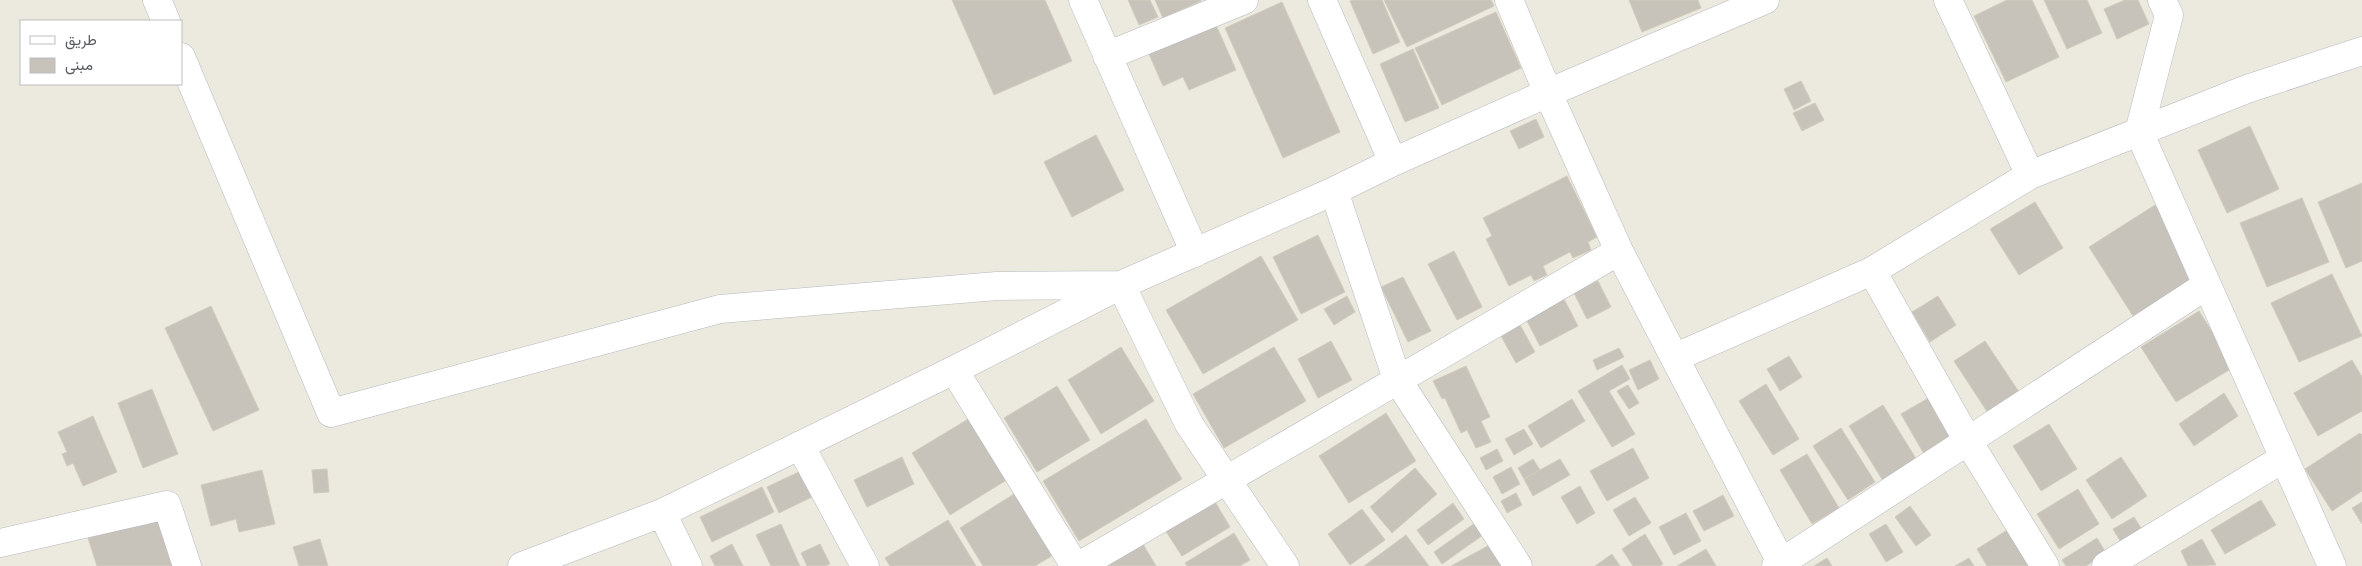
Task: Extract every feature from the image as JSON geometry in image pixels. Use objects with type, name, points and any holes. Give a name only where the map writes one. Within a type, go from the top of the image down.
[{"type":"street","points":[[157,0],[166,20]]},
{"type":"street","points":[[1083,0],[1195,253]]},
{"type":"street","points":[[1107,56],[1244,0]]},
{"type":"street","points":[[1322,0],[1393,162]]},
{"type":"street","points":[[1509,0],[1548,93],[1619,250],[1676,357],[1780,565],[2207,285]]},
{"type":"street","points":[[522,566],[572,557],[954,370],[1121,285],[1334,192],[1393,162],[1548,93],[1734,6],[1765,0]]},
{"type":"street","points":[[1948,0],[2030,175]]},
{"type":"street","points":[[2162,0],[2168,15],[2139,132],[2332,566]]},
{"type":"street","points":[[1676,357],[1872,271],[2030,175],[2247,89],[2362,51]]},
{"type":"street","points":[[182,59],[331,413],[720,309],[997,286],[1121,285]]},
{"type":"street","points":[[1334,192],[1397,379],[1518,566]]},
{"type":"street","points":[[1079,566],[1619,250]]},
{"type":"street","points":[[1872,271],[1968,440],[2045,566]]},
{"type":"street","points":[[1121,285],[1189,424],[1285,566]]},
{"type":"street","points":[[954,370],[1075,566]]},
{"type":"street","points":[[800,445],[865,566]]},
{"type":"street","points":[[2106,566],[2284,458]]},
{"type":"street","points":[[0,543],[167,505],[187,566]]},
{"type":"street","points":[[662,513],[688,566]]},
{"type":"building","points":[[952,0],[1045,0],[1072,61],[994,95]]},
{"type":"building","points":[[1128,0],[1150,0],[1158,17],[1139,25]]},
{"type":"building","points":[[1155,0],[1201,0],[1201,1],[1163,18]]},
{"type":"building","points":[[1382,0],[1400,42],[1373,54],[1350,1]]},
{"type":"building","points":[[1384,0],[1491,0],[1494,6],[1407,47]]},
{"type":"building","points":[[1629,0],[1698,0],[1701,8],[1642,32]]},
{"type":"building","points":[[2007,0],[2032,0],[2059,57],[2006,82],[1974,16]]},
{"type":"building","points":[[2044,0],[2087,0],[2102,33],[2067,49]]},
{"type":"building","points":[[2125,0],[2138,0],[2149,24],[2117,39],[2104,9]]},
{"type":"building","points":[[1282,2],[1340,132],[1283,158],[1225,28]]},
{"type":"building","points":[[1496,12],[1521,68],[1442,105],[1415,48]]},
{"type":"building","points":[[1216,25],[1236,70],[1189,90],[1183,77],[1163,86],[1149,54]]},
{"type":"building","points":[[1413,49],[1439,108],[1405,122],[1380,64]]},
{"type":"building","points":[[1801,81],[1811,101],[1794,110],[1784,89]]},
{"type":"building","points":[[1815,103],[1824,120],[1802,131],[1793,113]]},
{"type":"building","points":[[1536,119],[1544,137],[1519,149],[1510,131]]},
{"type":"building","points":[[2250,126],[2279,189],[2227,213],[2198,150]]},
{"type":"building","points":[[1096,135],[1124,190],[1072,217],[1044,162]]},
{"type":"building","points":[[1567,176],[1597,237],[1588,242],[1591,250],[1573,258],[1570,252],[1543,266],[1547,275],[1534,281],[1531,275],[1509,286],[1486,239],[1492,236],[1483,218]]},
{"type":"building","points":[[2362,183],[2362,261],[2346,268],[2318,202]]},
{"type":"building","points":[[2302,198],[2329,262],[2267,287],[2240,223]]},
{"type":"building","points":[[2035,202],[2063,248],[2019,275],[1990,229]]},
{"type":"building","points":[[2155,205],[2199,274],[2133,316],[2089,247]]},
{"type":"building","points":[[1318,235],[1345,292],[1301,314],[1273,257]]},
{"type":"building","points":[[1454,251],[1482,307],[1457,320],[1428,264]]},
{"type":"building","points":[[1261,256],[1298,320],[1203,374],[1166,310]]},
{"type":"building","points":[[2332,274],[2362,336],[2299,362],[2271,303]]},
{"type":"building","points":[[1403,277],[1431,331],[1408,342],[1381,287]]},
{"type":"building","points":[[1598,281],[1611,307],[1587,319],[1574,293]]},
{"type":"building","points":[[1347,296],[1355,312],[1334,325],[1324,309]]},
{"type":"building","points":[[1938,296],[1956,325],[1930,342],[1912,312]]},
{"type":"building","points":[[1564,299],[1578,326],[1540,346],[1526,319]]},
{"type":"building","points":[[211,306],[259,410],[213,431],[165,328]]},
{"type":"building","points":[[2199,311],[2234,367],[2176,402],[2141,347]]},
{"type":"building","points":[[1520,325],[1535,352],[1516,363],[1501,336]]},
{"type":"building","points":[[1331,341],[1352,380],[1318,398],[1298,359]]},
{"type":"building","points":[[1985,341],[2021,395],[1990,416],[1954,361]]},
{"type":"building","points":[[1121,347],[1154,401],[1101,434],[1068,380]]},
{"type":"building","points":[[1274,347],[1306,401],[1224,448],[1193,394]]},
{"type":"building","points":[[1619,348],[1624,357],[1597,370],[1593,360]]},
{"type":"building","points":[[1789,356],[1802,377],[1780,391],[1767,369]]},
{"type":"building","points":[[1650,360],[1659,379],[1638,390],[1629,370]]},
{"type":"building","points":[[2352,360],[2362,377],[2362,411],[2318,436],[2294,393]]},
{"type":"building","points":[[1622,365],[1630,379],[1609,391],[1635,434],[1612,447],[1578,391]]},
{"type":"building","points":[[1466,366],[1490,417],[1481,421],[1491,442],[1476,448],[1467,430],[1461,433],[1445,398],[1442,399],[1433,381]]},
{"type":"building","points":[[1766,384],[1799,439],[1773,455],[1739,401]]},
{"type":"building","points":[[1628,385],[1639,403],[1629,409],[1617,391]]},
{"type":"building","points":[[1057,386],[1090,440],[1037,472],[1004,418]]},
{"type":"building","points":[[152,389],[178,454],[143,468],[118,403]]},
{"type":"building","points":[[2224,393],[2238,416],[2194,446],[2179,424]]},
{"type":"building","points":[[1932,396],[1955,437],[1924,454],[1901,414]]},
{"type":"building","points":[[1572,399],[1585,421],[1541,448],[1528,426]]},
{"type":"building","points":[[1883,405],[1918,462],[1885,484],[1849,426]]},
{"type":"building","points":[[1386,413],[1416,461],[1349,503],[1319,456]]},
{"type":"building","points":[[975,415],[1013,476],[950,515],[912,453]]},
{"type":"building","points":[[93,416],[117,472],[83,486],[73,463],[67,466],[62,454],[67,452],[58,432]]},
{"type":"building","points":[[1146,419],[1182,479],[1079,541],[1043,481]]},
{"type":"building","points":[[2049,424],[2077,469],[2041,491],[2013,446]]},
{"type":"building","points":[[1841,428],[1875,482],[1848,500],[1813,446]]},
{"type":"building","points":[[1524,429],[1533,444],[1514,455],[1505,439]]},
{"type":"building","points":[[2360,433],[2362,435],[2362,491],[2332,511],[2305,469]]},
{"type":"building","points":[[1633,448],[1649,478],[1607,501],[1590,471]]},
{"type":"building","points":[[1497,449],[1503,461],[1486,470],[1480,458]]},
{"type":"building","points":[[1807,454],[1839,508],[1812,524],[1780,470]]},
{"type":"building","points":[[902,457],[914,484],[867,507],[854,480]]},
{"type":"building","points":[[2121,457],[2147,496],[2112,519],[2086,480]]},
{"type":"building","points":[[1533,459],[1540,470],[1524,479],[1518,468]]},
{"type":"building","points":[[1560,459],[1570,475],[1533,496],[1524,479]]},
{"type":"building","points":[[1511,467],[1520,484],[1502,494],[1493,477]]},
{"type":"building","points":[[807,468],[820,493],[779,513],[767,487]]},
{"type":"building","points":[[1415,468],[1437,494],[1392,533],[1370,507]]},
{"type":"building","points":[[327,469],[329,492],[314,493],[312,470]]},
{"type":"building","points":[[262,470],[275,524],[239,532],[236,519],[211,526],[201,485]]},
{"type":"building","points":[[1580,486],[1595,513],[1577,524],[1561,497]]},
{"type":"building","points":[[762,487],[774,512],[712,542],[700,517]]},
{"type":"building","points":[[1022,489],[1060,551],[1035,566],[983,566],[960,528]]},
{"type":"building","points":[[2078,489],[2099,524],[2059,549],[2037,514]]},
{"type":"building","points":[[1516,493],[1522,505],[1507,513],[1501,501]]},
{"type":"building","points":[[1723,495],[1734,516],[1704,531],[1693,511]]},
{"type":"building","points":[[1635,497],[1651,523],[1629,536],[1613,510]]},
{"type":"building","points":[[1214,500],[1230,527],[1182,556],[1165,530]]},
{"type":"building","points":[[2261,500],[2276,525],[2225,554],[2211,530]]},
{"type":"building","points":[[2362,502],[2362,524],[2352,508]]},
{"type":"building","points":[[1453,503],[1464,519],[1428,545],[1417,530]]},
{"type":"building","points":[[1910,506],[1931,535],[1916,546],[1895,517]]},
{"type":"building","points":[[1362,509],[1385,540],[1350,565],[1328,534]]},
{"type":"building","points":[[1686,513],[1701,541],[1674,555],[1659,527]]},
{"type":"building","points":[[163,516],[178,566],[97,566],[88,538]]},
{"type":"building","points":[[2134,517],[2143,531],[2122,544],[2113,529]]},
{"type":"building","points":[[948,520],[976,566],[890,566],[885,558]]},
{"type":"building","points":[[1475,523],[1483,535],[1442,564],[1434,552]]},
{"type":"building","points":[[781,524],[800,566],[771,566],[756,535]]},
{"type":"building","points":[[1886,524],[1903,552],[1886,562],[1869,534]]},
{"type":"building","points":[[2012,527],[2036,566],[1987,566],[1977,549]]},
{"type":"building","points":[[1234,533],[1250,560],[1240,566],[1187,566],[1185,563]]},
{"type":"building","points":[[1645,534],[1663,564],[1660,566],[1633,566],[1622,549]]},
{"type":"building","points":[[1406,535],[1429,566],[1364,566]]},
{"type":"building","points":[[2097,538],[2106,553],[2086,566],[2066,566],[2062,560]]},
{"type":"building","points":[[320,539],[328,566],[299,566],[293,547]]},
{"type":"building","points":[[2202,539],[2216,565],[2188,566],[2181,551]]},
{"type":"building","points":[[1495,542],[1508,566],[1451,566]]},
{"type":"building","points":[[732,544],[743,566],[715,566],[710,556]]},
{"type":"building","points":[[820,544],[830,564],[825,566],[807,566],[801,553]]},
{"type":"building","points":[[1143,544],[1156,566],[1107,566]]},
{"type":"building","points":[[1706,549],[1716,566],[1677,566]]},
{"type":"building","points":[[1612,554],[1620,566],[1595,566]]},
{"type":"building","points":[[1827,558],[1832,566],[1814,566]]},
{"type":"building","points":[[1969,558],[1974,566],[1955,566]]}]
